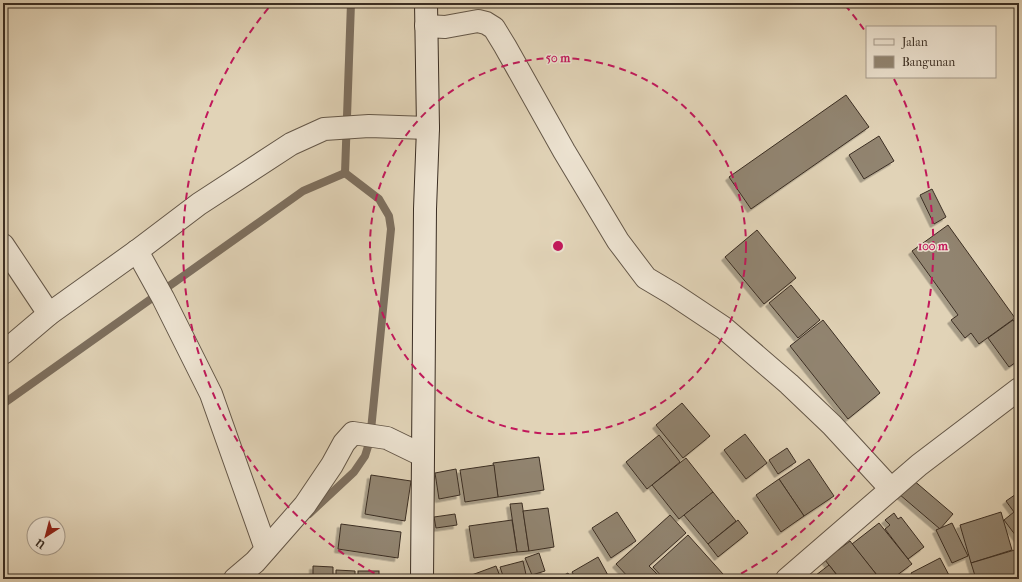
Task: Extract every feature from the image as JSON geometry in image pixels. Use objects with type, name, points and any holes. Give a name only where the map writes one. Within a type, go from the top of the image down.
[{"type":"street","points":[[422,579],[425,209],[428,128],[426,3]]},
{"type":"street","points":[[426,26],[445,27],[478,21],[486,23],[494,28],[564,151],[618,241],[646,278],[724,328],[832,425],[891,489]]},
{"type":"street","points":[[3,353],[49,314],[141,258],[199,204],[291,144],[324,129],[368,126],[428,128]]},
{"type":"street","points":[[3,245],[49,314]]},
{"type":"street","points":[[141,258],[163,298],[211,394],[266,549]]},
{"type":"street","points":[[787,579],[919,465],[1019,389]]},
{"type":"street","points":[[235,579],[255,562],[305,506],[332,465],[344,443],[353,433],[387,438],[422,455]]},
{"type":"building","points":[[846,95],[869,127],[751,209],[729,177]]},
{"type":"building","points":[[879,136],[894,161],[864,179],[849,155]]},
{"type":"building","points":[[932,189],[946,217],[934,224],[920,195]]},
{"type":"building","points":[[948,225],[1015,318],[979,344],[971,333],[965,338],[951,320],[958,315],[912,251]]},
{"type":"building","points":[[757,230],[796,278],[764,304],[725,257]]},
{"type":"building","points":[[791,285],[820,320],[798,338],[769,303]]},
{"type":"building","points":[[823,320],[880,393],[848,419],[790,346]]},
{"type":"building","points":[[1013,320],[1019,328],[1019,360],[1009,367],[988,338]]},
{"type":"building","points":[[682,403],[710,436],[683,458],[656,425]]},
{"type":"building","points":[[745,434],[767,463],[746,479],[724,450]]},
{"type":"building","points":[[659,435],[680,462],[647,489],[626,462]]},
{"type":"building","points":[[787,448],[796,462],[778,474],[769,460]]},
{"type":"building","points":[[539,457],[544,490],[498,497],[493,463]]},
{"type":"building","points":[[686,458],[713,492],[679,519],[652,485]]},
{"type":"building","points":[[809,459],[834,496],[804,516],[779,479]]},
{"type":"building","points":[[494,465],[498,497],[465,502],[460,470]]},
{"type":"building","points":[[456,469],[460,495],[439,499],[435,473]]},
{"type":"building","points":[[371,475],[411,481],[405,521],[365,514]]},
{"type":"building","points":[[779,479],[804,516],[781,532],[756,495]]},
{"type":"building","points":[[912,479],[953,514],[940,529],[899,494]]},
{"type":"building","points":[[713,492],[736,521],[708,544],[684,515]]},
{"type":"building","points":[[1019,492],[1019,540],[1004,520],[1014,512],[1006,501]]},
{"type":"building","points":[[522,503],[529,551],[517,552],[510,504]]},
{"type":"building","points":[[548,508],[554,547],[529,551],[523,511]]},
{"type":"building","points":[[617,512],[636,541],[611,558],[592,528]]},
{"type":"building","points":[[1001,512],[1012,550],[971,563],[960,525]]},
{"type":"building","points":[[894,513],[898,519],[901,517],[924,547],[908,559],[885,529],[890,525],[885,520]]},
{"type":"building","points":[[455,514],[457,525],[436,528],[434,517]]},
{"type":"building","points":[[670,515],[686,533],[649,566],[662,579],[630,579],[616,564]]},
{"type":"building","points":[[512,520],[517,552],[474,558],[469,526]]},
{"type":"building","points":[[738,520],[748,533],[718,557],[708,544]]},
{"type":"building","points":[[879,523],[912,564],[892,579],[880,579],[852,544]]},
{"type":"building","points":[[952,523],[968,556],[952,563],[936,530]]},
{"type":"building","points":[[341,524],[401,532],[398,558],[338,549]]},
{"type":"building","points":[[688,535],[723,574],[718,579],[664,579],[653,567]]},
{"type":"building","points":[[850,541],[880,579],[840,579],[825,560]]},
{"type":"building","points":[[1018,549],[1019,579],[976,579],[971,563]]},
{"type":"building","points":[[539,553],[545,571],[532,575],[525,558]]},
{"type":"building","points":[[598,557],[610,579],[576,579],[572,572]]},
{"type":"building","points":[[940,558],[951,579],[914,579],[911,573]]},
{"type":"building","points":[[523,561],[527,579],[504,579],[500,567]]},
{"type":"building","points":[[829,565],[840,579],[811,579]]},
{"type":"building","points":[[313,566],[333,567],[333,579],[313,579]]},
{"type":"building","points":[[496,566],[501,579],[470,579],[469,576]]},
{"type":"building","points":[[336,570],[355,571],[355,579],[336,579]]},
{"type":"building","points":[[358,571],[379,571],[379,579],[358,579]]},
{"type":"building","points":[[568,573],[571,579],[557,579]]},
{"type":"waterway","points":[[345,173],[351,3]]},
{"type":"waterway","points":[[3,404],[303,191],[345,173]]},
{"type":"waterway","points":[[309,514],[354,472],[365,456],[370,440],[391,229],[389,216],[379,199],[345,173]]}]
